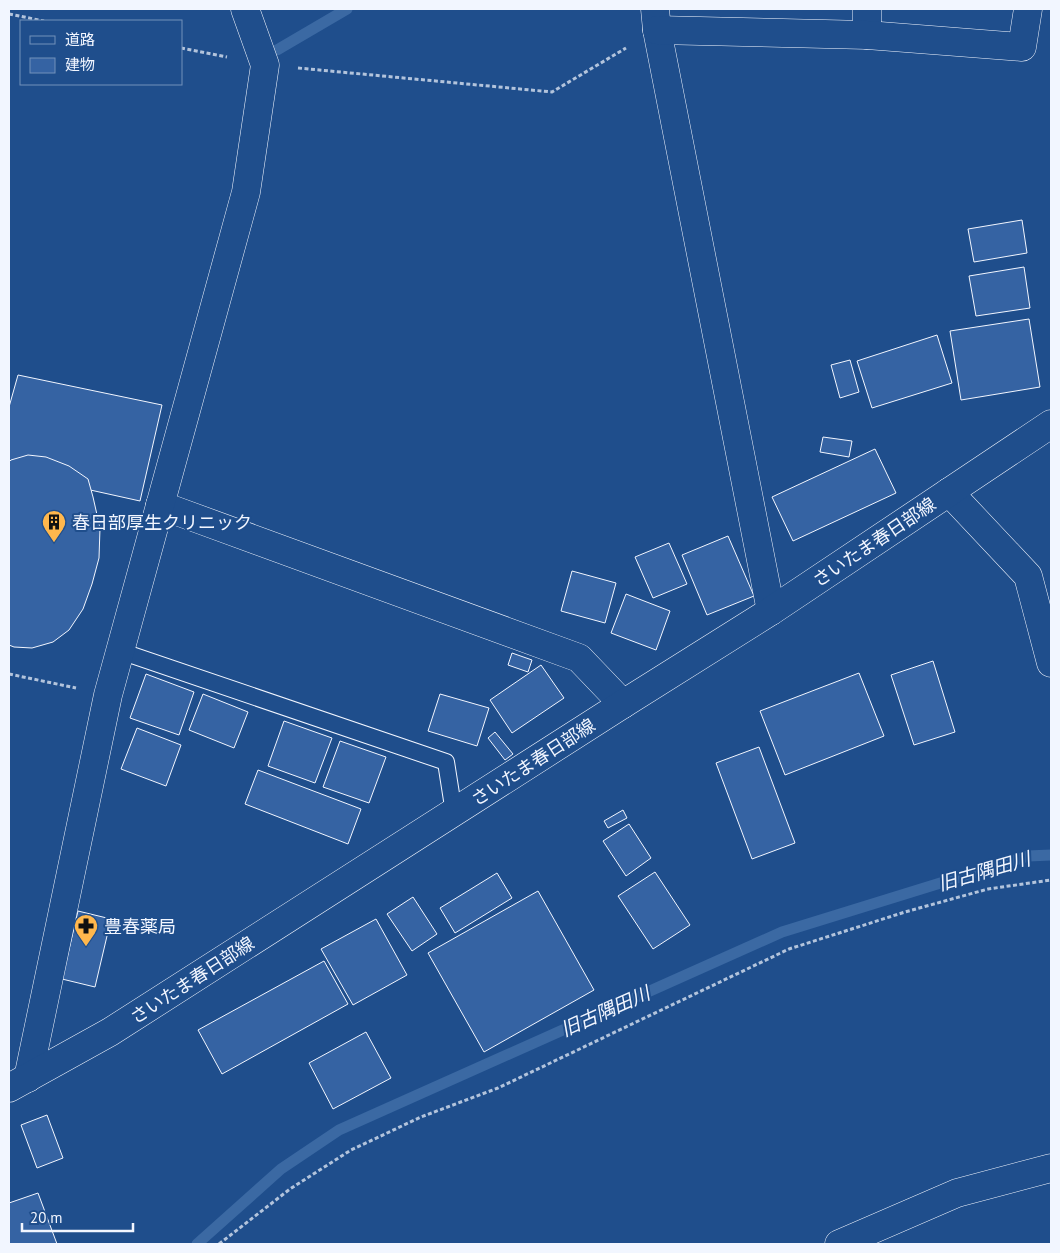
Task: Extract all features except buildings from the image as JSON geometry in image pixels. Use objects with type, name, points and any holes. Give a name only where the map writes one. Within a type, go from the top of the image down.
[{"type":"street","points":[[18,1083],[108,695],[246,192],[265,65],[245,9]]},
{"type":"street","points":[[771,611],[656,19],[867,22],[1022,47],[1028,9]]},
{"type":"street","name":"さいたま春日部線","points":[[18,1083],[110,1032],[771,611],[1051,424]]},
{"type":"street","points":[[950,492],[1028,576],[1051,663]]},
{"type":"street","points":[[160,504],[579,658],[623,704]]},
{"type":"street","points":[[839,1244],[957,1193],[1051,1168]]},
{"type":"lane","points":[[120,651],[446,762],[454,813]]},
{"type":"path","points":[[9,14],[39,20]]},
{"type":"path","points":[[182,48],[265,65],[552,92],[656,19]]},
{"type":"path","points":[[9,674],[108,695]]},
{"type":"path","points":[[219,1244],[290,1189],[351,1150],[421,1117],[498,1088],[789,949],[906,912],[988,889],[1051,880]]},
{"type":"waterway","points":[[277,50],[347,9]]},
{"type":"waterway","name":"旧古隅田川","points":[[197,1244],[281,1169],[339,1130],[782,932],[1028,856],[1051,855]]},
{"type":"place","name":"春日部厚生クリニック","points":[[54,543]]},
{"type":"place","name":"豊春薬局","points":[[86,947]]}]
